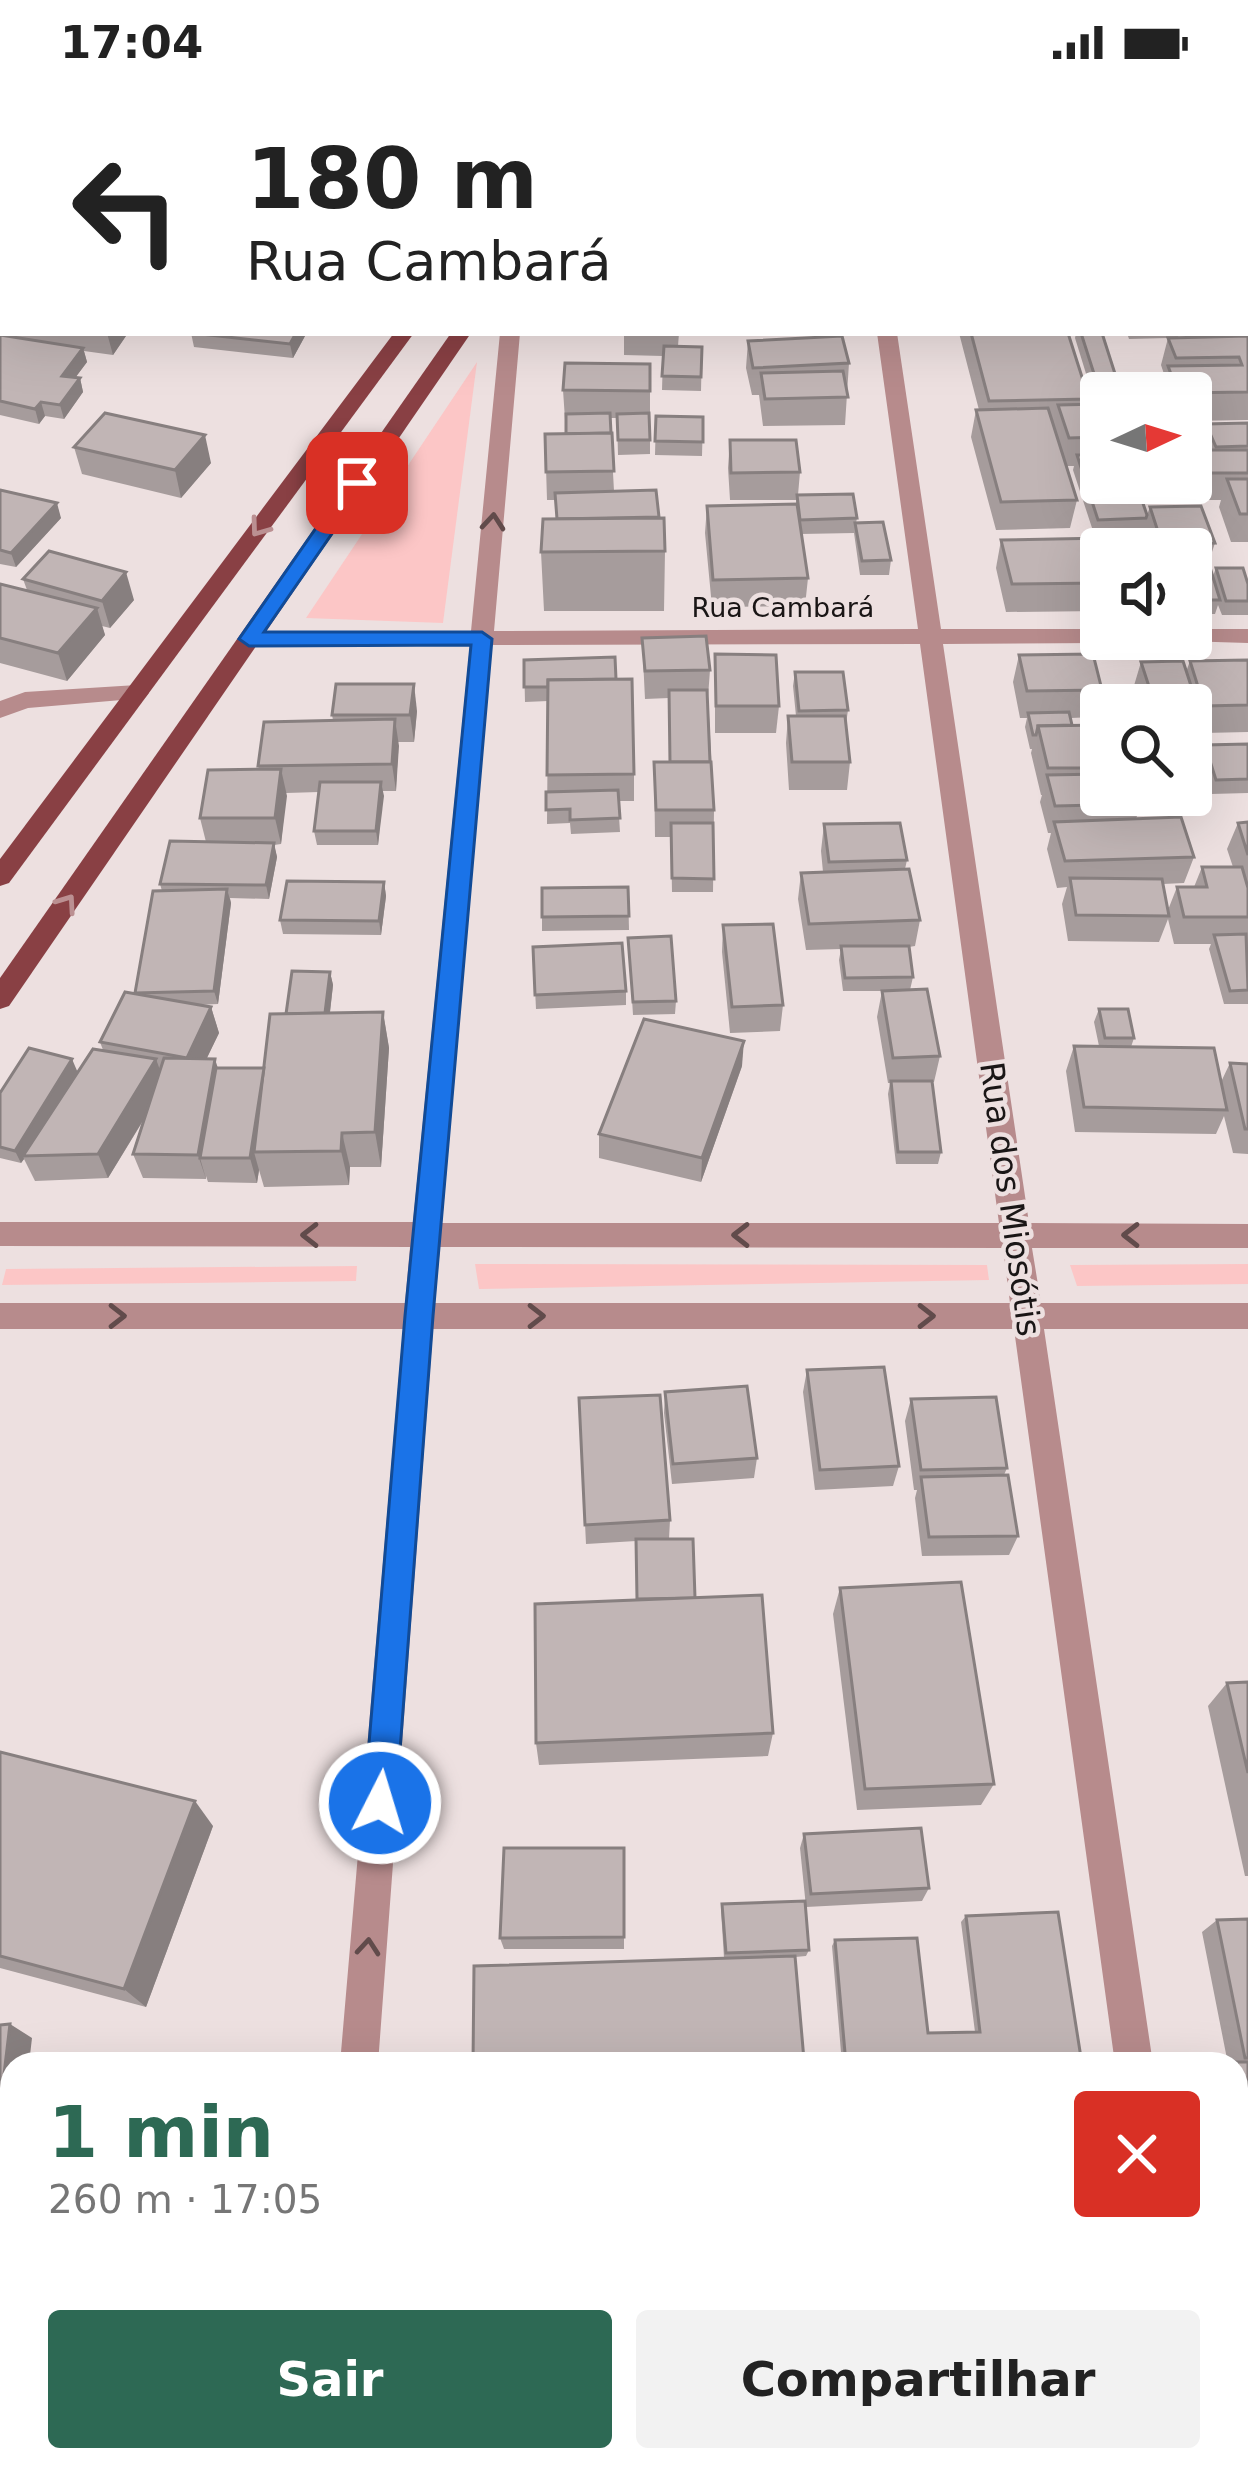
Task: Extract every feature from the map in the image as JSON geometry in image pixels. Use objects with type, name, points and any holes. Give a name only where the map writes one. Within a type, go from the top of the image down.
[{"type":"main road","points":[[0,877],[402,336]]},
{"type":"main road","points":[[0,999],[459,336]]},
{"type":"street","points":[[360,2052],[419,1316],[510,336]]},
{"type":"street","name":"Rua dos Miosótis","points":[[887,336],[1132,2052]]},
{"type":"street","name":"Rua Cambará","points":[[249,639],[1080,636]]},
{"type":"street","points":[[1212,636],[1248,636]]},
{"type":"street","points":[[0,710],[45,698],[136,693]]},
{"type":"street","points":[[0,1234],[1248,1236]]},
{"type":"street","points":[[0,1316],[1248,1316]]},
{"type":"shaded area","points":[[477,362],[443,623],[306,618]]},
{"type":"shaded area","points":[[475,1264],[987,1265],[989,1280],[479,1289]]},
{"type":"shaded area","points":[[1248,1264],[1248,1284],[1077,1286],[1070,1265]]},
{"type":"shaded area","points":[[357,1266],[356,1281],[2,1285],[6,1269]]},
{"type":"building","points":[[0,336],[83,348],[62,376],[80,378],[60,405],[41,402],[35,409],[0,401]]},
{"type":"building","points":[[219,336],[294,336],[290,344]]},
{"type":"building","points":[[842,336],[849,363],[753,368],[748,341]]},
{"type":"building","points":[[972,336],[1069,336],[1080,372],[1080,399],[989,401]]},
{"type":"building","points":[[1082,336],[1103,336],[1114,372],[1093,372]]},
{"type":"building","points":[[1248,336],[1248,392],[1212,393],[1212,372],[1170,372],[1168,366],[1242,365],[1239,357],[1176,358],[1168,338]]},
{"type":"building","points":[[664,346],[702,347],[701,377],[662,376]]},
{"type":"building","points":[[565,363],[650,364],[650,391],[563,390]]},
{"type":"building","points":[[843,371],[848,397],[765,399],[761,373]]},
{"type":"building","points":[[1080,404],[1080,438],[1069,438],[1058,405]]},
{"type":"building","points":[[1048,408],[1077,500],[1001,502],[976,410]]},
{"type":"building","points":[[105,413],[205,435],[175,470],[74,447]]},
{"type":"building","points":[[610,413],[611,433],[566,434],[566,414]]},
{"type":"building","points":[[649,413],[650,440],[618,440],[617,414]]},
{"type":"building","points":[[656,416],[703,417],[703,442],[655,441]]},
{"type":"building","points":[[1248,423],[1248,446],[1216,447],[1212,424]]},
{"type":"building","points":[[612,433],[614,471],[546,472],[545,434]]},
{"type":"building","points":[[730,440],[796,440],[800,472],[731,473]]},
{"type":"building","points":[[1212,450],[1248,450],[1248,473],[1212,473]]},
{"type":"building","points":[[1227,479],[1248,479],[1248,514],[1240,514]]},
{"type":"building","points":[[0,490],[57,503],[11,553],[0,550]]},
{"type":"building","points":[[656,490],[659,517],[557,519],[555,493]]},
{"type":"building","points":[[853,494],[857,518],[800,520],[797,495]]},
{"type":"building","points":[[797,504],[808,578],[713,580],[707,506]]},
{"type":"building","points":[[1093,504],[1143,504],[1147,515],[1146,518],[1098,520]]},
{"type":"building","points":[[1201,506],[1209,528],[1157,528],[1150,507]]},
{"type":"building","points":[[664,518],[665,551],[541,552],[543,519]]},
{"type":"building","points":[[883,522],[891,560],[862,561],[855,523]]},
{"type":"building","points":[[1080,538],[1080,583],[1012,584],[1001,540]]},
{"type":"building","points":[[49,551],[126,572],[102,601],[23,579]]},
{"type":"building","points":[[1216,568],[1243,568],[1248,601],[1226,601]]},
{"type":"building","points":[[1212,574],[1220,600],[1212,600]]},
{"type":"building","points":[[0,584],[97,608],[58,653],[0,638]]},
{"type":"building","points":[[706,636],[710,670],[645,671],[642,638]]},
{"type":"building","points":[[715,654],[776,655],[779,706],[716,706]]},
{"type":"building","points":[[1080,654],[1080,660],[1094,660],[1100,684],[1080,684],[1080,690],[1027,691],[1019,655]]},
{"type":"building","points":[[615,657],[616,679],[548,680],[548,687],[524,687],[524,660]]},
{"type":"building","points":[[1248,660],[1248,705],[1212,706],[1212,684],[1197,684],[1190,661]]},
{"type":"building","points":[[1183,661],[1190,684],[1148,684],[1141,662]]},
{"type":"building","points":[[795,672],[843,672],[848,710],[799,711]]},
{"type":"building","points":[[632,679],[634,774],[547,775],[548,680]]},
{"type":"building","points":[[336,684],[414,684],[410,715],[332,715]]},
{"type":"building","points":[[669,690],[707,690],[710,762],[670,762]]},
{"type":"building","points":[[1069,712],[1072,725],[1038,726],[1033,735],[1028,713]]},
{"type":"building","points":[[788,716],[845,716],[850,762],[792,762]]},
{"type":"building","points":[[395,719],[392,764],[258,766],[264,722]]},
{"type":"building","points":[[1080,725],[1080,768],[1048,768],[1038,726]]},
{"type":"building","points":[[1248,744],[1248,779],[1216,780],[1212,745]]},
{"type":"building","points":[[654,762],[711,762],[714,810],[656,810]]},
{"type":"building","points":[[281,769],[275,818],[200,818],[208,770]]},
{"type":"building","points":[[1080,774],[1080,805],[1055,806],[1047,775]]},
{"type":"building","points":[[320,782],[381,782],[376,831],[314,831]]},
{"type":"building","points":[[618,790],[620,818],[570,820],[570,809],[546,810],[546,792]]},
{"type":"building","points":[[1181,817],[1194,857],[1065,861],[1054,822]]},
{"type":"building","points":[[1248,822],[1248,855],[1238,823]]},
{"type":"building","points":[[671,823],[713,823],[714,879],[672,878]]},
{"type":"building","points":[[900,823],[907,860],[829,862],[824,824]]},
{"type":"building","points":[[170,841],[274,843],[266,885],[160,884]]},
{"type":"building","points":[[1202,867],[1242,867],[1248,917],[1184,917],[1177,887],[1207,887]]},
{"type":"building","points":[[909,869],[920,920],[809,924],[801,873]]},
{"type":"building","points":[[1070,878],[1162,879],[1169,916],[1076,915]]},
{"type":"building","points":[[287,881],[384,882],[379,921],[280,920]]},
{"type":"building","points":[[628,887],[629,916],[542,917],[542,888]]},
{"type":"building","points":[[227,889],[214,991],[135,993],[153,891]]},
{"type":"building","points":[[773,924],[783,1005],[732,1007],[723,925]]},
{"type":"building","points":[[1246,934],[1248,990],[1230,991],[1214,935]]},
{"type":"building","points":[[671,936],[676,1001],[633,1002],[628,938]]},
{"type":"building","points":[[622,943],[626,991],[535,995],[533,947]]},
{"type":"building","points":[[841,946],[909,946],[913,977],[845,978]]},
{"type":"building","points":[[292,971],[330,972],[325,1013],[286,1014]]},
{"type":"building","points":[[927,989],[940,1056],[893,1058],[882,991]]},
{"type":"building","points":[[125,992],[211,1007],[187,1058],[100,1042]]},
{"type":"building","points":[[1099,1009],[1128,1009],[1134,1038],[1105,1038]]},
{"type":"building","points":[[383,1012],[375,1132],[342,1133],[341,1151],[254,1152],[270,1014]]},
{"type":"building","points":[[644,1019],[744,1041],[702,1158],[599,1134]]},
{"type":"building","points":[[1074,1046],[1214,1048],[1227,1110],[1084,1107]]},
{"type":"building","points":[[29,1048],[72,1059],[15,1151],[0,1147],[0,1093]]},
{"type":"building","points":[[93,1049],[156,1059],[98,1154],[23,1156]]},
{"type":"building","points":[[164,1058],[215,1059],[198,1155],[133,1154]]},
{"type":"building","points":[[1230,1063],[1248,1064],[1248,1129],[1245,1129]]},
{"type":"building","points":[[216,1068],[264,1068],[250,1158],[200,1158]]},
{"type":"building","points":[[891,1081],[932,1081],[941,1152],[898,1152]]},
{"type":"building","points":[[884,1367],[899,1466],[820,1470],[807,1370]]},
{"type":"building","points":[[747,1386],[757,1458],[673,1464],[665,1392]]},
{"type":"building","points":[[660,1395],[670,1520],[585,1525],[579,1398]]},
{"type":"building","points":[[996,1397],[1007,1468],[921,1470],[911,1399]]},
{"type":"building","points":[[1008,1475],[1018,1536],[929,1537],[921,1477]]},
{"type":"building","points":[[636,1539],[693,1539],[695,1598],[637,1599]]},
{"type":"building","points":[[961,1582],[994,1784],[865,1789],[840,1588]]},
{"type":"building","points":[[762,1595],[773,1733],[536,1743],[535,1604]]},
{"type":"building","points":[[1248,1682],[1248,1773],[1227,1683]]},
{"type":"building","points":[[0,1752],[195,1801],[124,1989],[0,1956]]},
{"type":"building","points":[[921,1828],[929,1888],[811,1894],[804,1834]]},
{"type":"building","points":[[504,1848],[624,1848],[624,1937],[500,1938]]},
{"type":"building","points":[[805,1901],[809,1950],[726,1953],[722,1904]]},
{"type":"building","points":[[1058,1912],[1080,2052],[845,2052],[835,1940],[917,1938],[928,2033],[980,2032],[966,1916]]},
{"type":"building","points":[[1248,1919],[1248,2052],[1244,2052],[1217,1920]]},
{"type":"building","points":[[795,1956],[803,2052],[473,2052],[474,1966]]},
{"type":"building","points":[[10,2024],[7,2052],[0,2052],[0,2025]]},
{"type":"route","points":[[357,483],[249,639],[482,639],[419,1316],[380,1803]]}]
